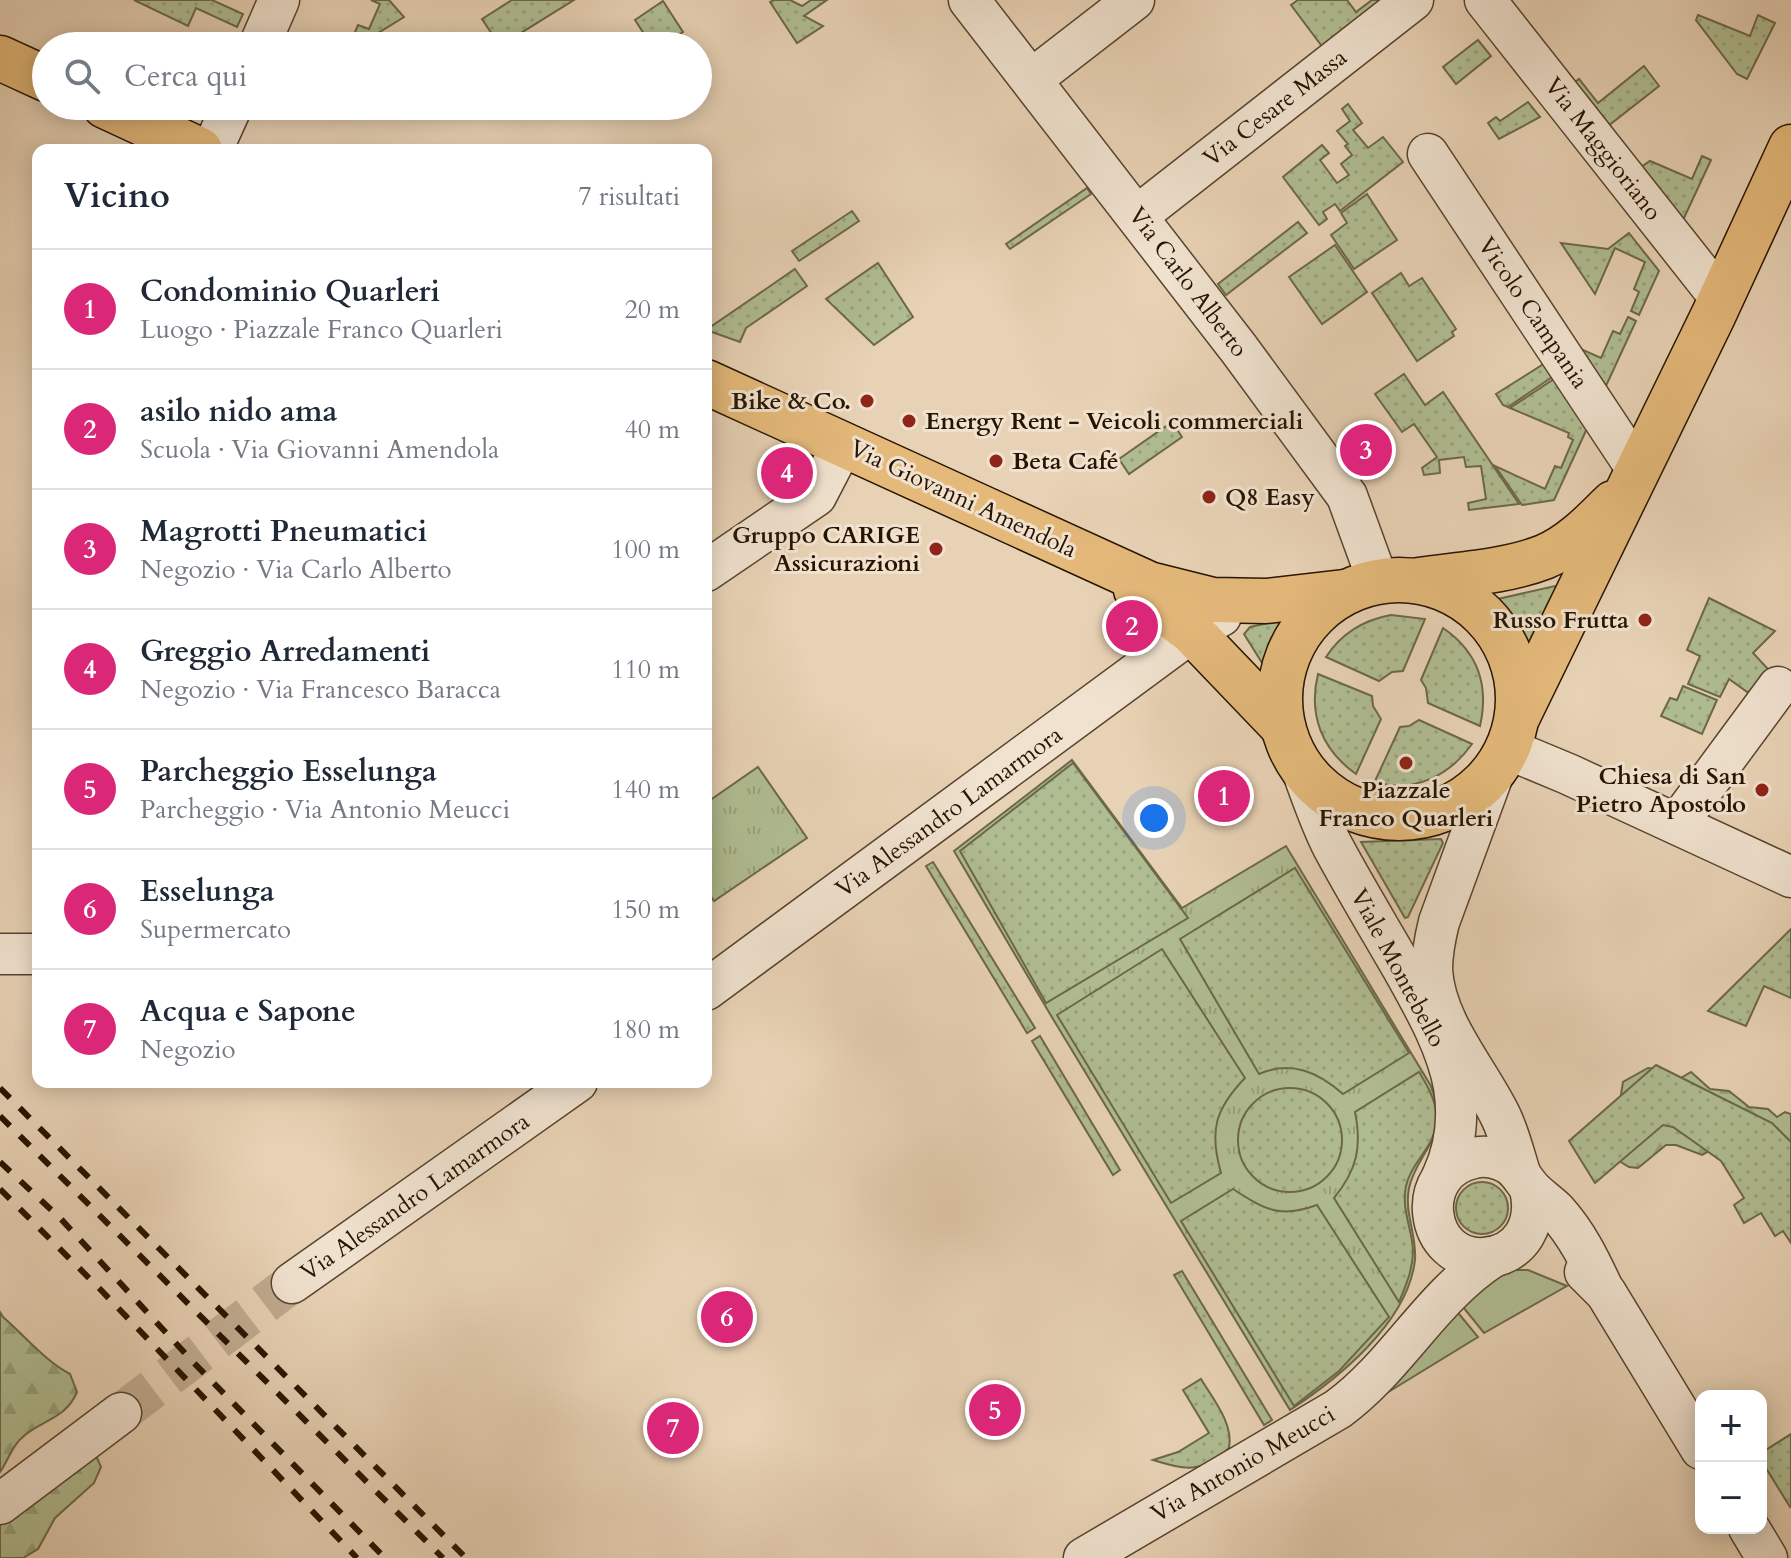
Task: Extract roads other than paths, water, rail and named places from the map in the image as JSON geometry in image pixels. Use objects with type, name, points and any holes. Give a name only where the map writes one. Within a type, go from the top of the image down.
[{"type":"main road","points":[[0,58],[32,73]]},
{"type":"main road","points":[[135,120],[187,144]]},
{"type":"main road","points":[[1507,746],[1520,698],[1513,663],[1502,639],[1486,617],[1466,600],[1442,587],[1379,584],[1324,605],[1308,620],[1285,660],[1279,705],[1283,727],[1301,767],[1323,791],[1349,808],[1380,817],[1412,818],[1443,810],[1471,794],[1507,746],[1791,147]]},
{"type":"main road","name":"Via Giovanni Amendola","points":[[712,385],[1149,584],[1213,600],[1266,601],[1504,567],[1543,557],[1571,541],[1635,478]]},
{"type":"main road","name":"Via Giovanni Amendola","points":[[1089,557],[1192,632],[1283,727]]},
{"type":"street","points":[[265,32],[279,0]]},
{"type":"street","name":"Via Carlo Alberto","points":[[969,0],[1262,379],[1347,496],[1379,584]]},
{"type":"street","points":[[1032,79],[1134,0]]},
{"type":"street","name":"Via Cesare Massa","points":[[1137,216],[1413,0]]},
{"type":"street","name":"Via Maggioriano","points":[[1485,0],[1721,299]]},
{"type":"street","points":[[215,144],[226,120]]},
{"type":"street","name":"Vicolo Campania","points":[[1428,154],[1635,478]]},
{"type":"street","points":[[712,567],[816,496],[843,444]]},
{"type":"street","name":"Via Alessandro Lamarmora","points":[[712,986],[1192,632],[1222,616],[1266,601]]},
{"type":"street","points":[[1677,824],[1778,687]]},
{"type":"street","points":[[1507,746],[1791,877]]},
{"type":"street","name":"Viale Montebello","points":[[1503,1253],[1529,1228],[1533,1215],[1525,1181],[1502,1118],[1447,1020],[1432,972],[1439,922],[1507,746]]},
{"type":"street","name":"Viale Montebello","points":[[1301,767],[1332,844],[1427,1014],[1450,1070],[1454,1086],[1455,1125],[1449,1160],[1432,1203],[1432,1217],[1438,1232],[1448,1245],[1462,1254],[1477,1258],[1503,1253],[1554,1252],[1571,1261],[1603,1289]]},
{"type":"street","points":[[0,954],[32,954]]},
{"type":"street","name":"Via Alessandro Lamarmora","points":[[292,1283],[568,1088]]},
{"type":"street","name":"Viale Montebello","points":[[1442,1177],[1452,1166],[1480,1156],[1494,1158],[1508,1164],[1555,1211],[1580,1245],[1603,1289],[1695,1439]]},
{"type":"street","name":"Via Antonio Meucci","points":[[1393,1359],[1429,1282],[1438,1232]]},
{"type":"street","name":"Via Antonio Meucci","points":[[1084,1558],[1338,1409],[1369,1385],[1468,1273],[1503,1253]]},
{"type":"street","points":[[0,1504],[121,1413]]},
{"type":"street","points":[[1753,1534],[1767,1558]]},
{"type":"tunnel","points":[[121,1413],[292,1283]]},
{"type":"railway","points":[[0,1088],[466,1558]]},
{"type":"railway","points":[[0,1116],[443,1558]]},
{"type":"railway","points":[[0,1162],[61,1219],[194,1363],[385,1558]]},
{"type":"railway","points":[[0,1189],[357,1558]]},
{"type":"place","name":"Bike & Co.","points":[[867,401]]},
{"type":"place","name":"Energy Rent - Veicoli commerciali","points":[[909,421]]},
{"type":"place","name":"Magrotti Pneumatici","points":[[1366,450]]},
{"type":"place","name":"Beta Café","points":[[996,461]]},
{"type":"place","name":"Greggio Arredamenti","points":[[787,473]]},
{"type":"place","name":"Q8 Easy","points":[[1209,497]]},
{"type":"place","name":"Gruppo CARIGE Assicurazioni","points":[[936,549]]},
{"type":"place","name":"Russo Frutta","points":[[1645,620]]},
{"type":"place","name":"asilo nido ama","points":[[1132,626]]},
{"type":"place","name":"Piazzale Franco Quarleri","points":[[1406,763]]},
{"type":"place","name":"Chiesa di San Pietro Apostolo","points":[[1762,790]]},
{"type":"place","name":"Condominio Quarleri","points":[[1224,796]]},
{"type":"place","name":"Esselunga","points":[[727,1317]]},
{"type":"place","name":"Parcheggio Esselunga","points":[[995,1410]]},
{"type":"place","name":"Acqua e Sapone","points":[[673,1428]]}]
